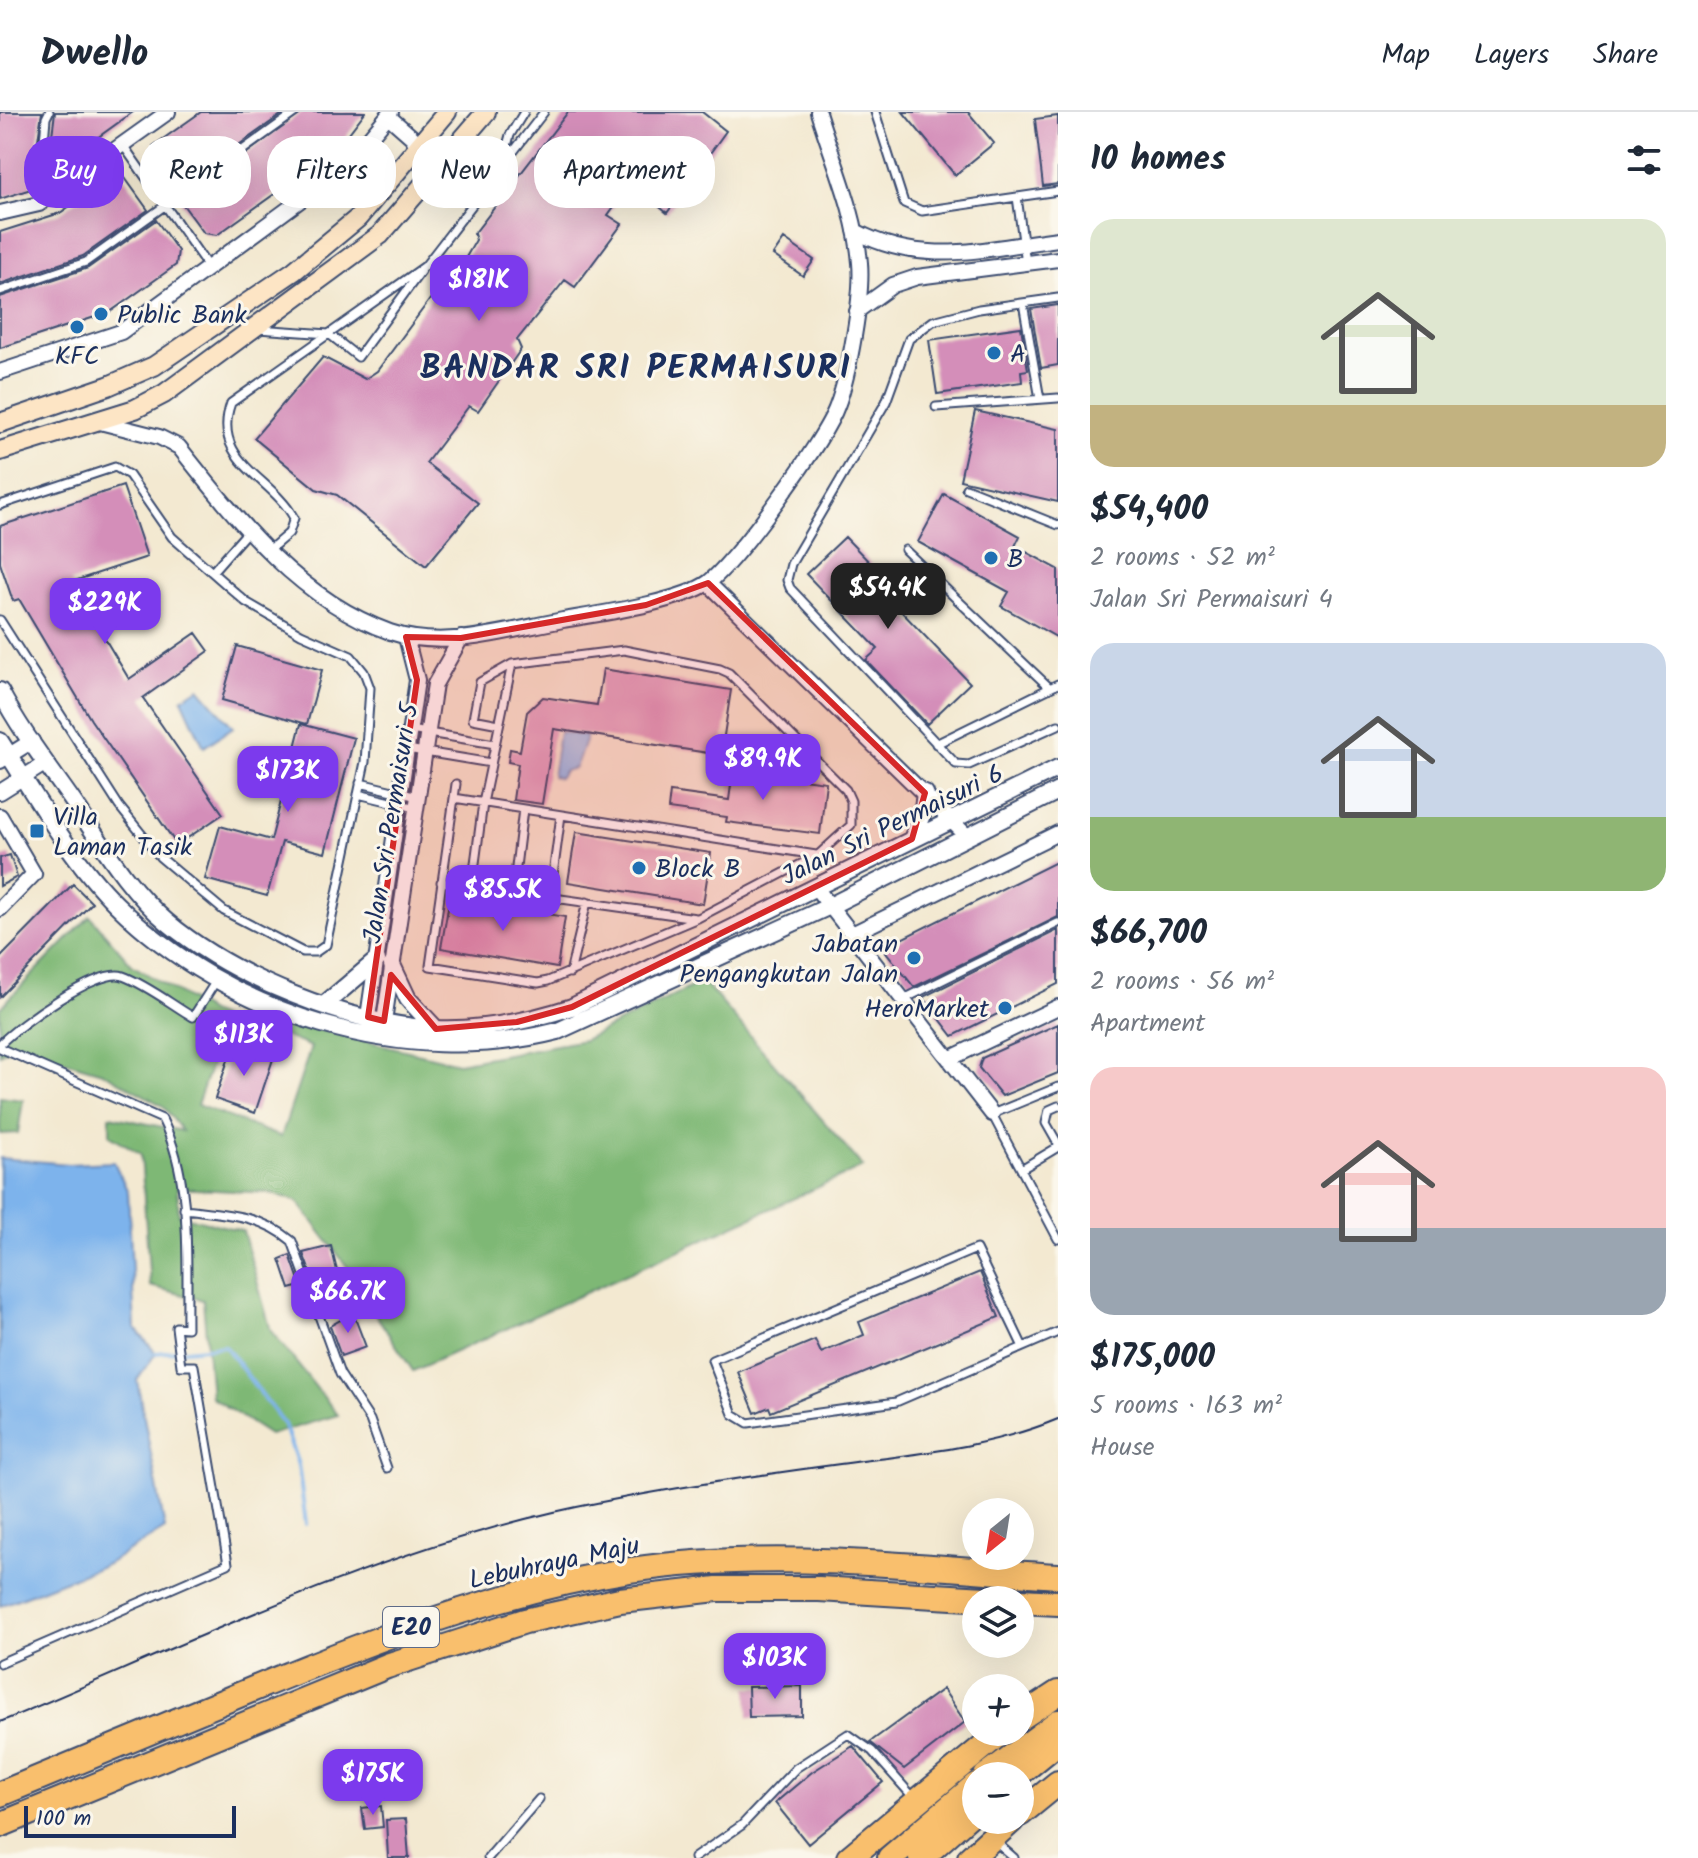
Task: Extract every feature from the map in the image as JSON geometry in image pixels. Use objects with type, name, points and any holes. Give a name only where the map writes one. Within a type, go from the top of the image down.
[{"type":"highway","name":"Lebuhraya Maju","points":[[0,1794],[375,1639],[505,1596],[631,1570],[732,1561],[846,1562],[1058,1576]]},
{"type":"highway","name":"Lebuhraya Maju","points":[[0,1825],[387,1666],[479,1634],[620,1600],[717,1589],[819,1589],[962,1598]]},
{"type":"highway","points":[[1034,1602],[1058,1603]]},
{"type":"highway","points":[[1034,1709],[1058,1693]]},
{"type":"highway","points":[[1005,1762],[1058,1722]]},
{"type":"highway","points":[[1033,1762],[1058,1742]]},
{"type":"highway","points":[[849,1858],[983,1746]]},
{"type":"highway","points":[[1034,1804],[1058,1783]]},
{"type":"highway","points":[[890,1858],[962,1797]]},
{"type":"highway","points":[[921,1858],[962,1821]]},
{"type":"highway","points":[[970,1858],[999,1834]]},
{"type":"main road","points":[[429,136],[447,112]]},
{"type":"main road","points":[[0,451],[135,409],[164,394],[380,235],[486,112]]},
{"type":"main road","points":[[0,423],[108,386],[154,366],[330,243],[358,218],[412,157]]},
{"type":"street","points":[[124,143],[168,112]]},
{"type":"street","points":[[96,421],[159,437],[179,447],[268,550],[333,604],[406,637],[461,638],[646,605],[708,583],[801,468],[837,407],[857,311],[861,266],[855,231],[818,112]]},
{"type":"street","points":[[0,372],[121,332],[344,168],[389,114],[412,137]]},
{"type":"street","points":[[0,213],[24,207]]},
{"type":"street","points":[[855,231],[880,245],[911,253],[947,253],[1058,239]]},
{"type":"street","points":[[857,311],[893,285],[917,277],[1058,259]]},
{"type":"street","points":[[708,583],[967,836]]},
{"type":"street","name":"Jalan Sri Permaisuri 5","points":[[385,962],[400,799],[417,680],[406,637]]},
{"type":"street","name":"Jalan Sri Permaisuri 5","points":[[375,1022],[417,802],[435,684],[461,638]]},
{"type":"street","name":"Jalan Sri Permaisuri 6","points":[[0,691],[125,878],[166,921],[208,951],[262,981],[375,1022],[436,1029],[517,1022],[572,1007],[1058,768]]},
{"type":"street","points":[[3,753],[32,741]]},
{"type":"street","name":"Jalan Sri Permaisuri 6","points":[[3,753],[114,903],[155,939],[216,981],[252,1001],[354,1031],[394,1039],[485,1044],[522,1040],[558,1031],[830,906],[1058,791]]},
{"type":"street","points":[[3,790],[46,763]]},
{"type":"street","points":[[912,839],[922,815],[925,793]]},
{"type":"street","points":[[0,909],[34,874],[2,822]]},
{"type":"street","points":[[852,934],[1058,833]]},
{"type":"street","points":[[816,888],[992,1114]]},
{"type":"street","points":[[325,1004],[385,962],[408,999],[436,1029]]},
{"type":"street","points":[[949,1059],[1058,1007]]},
{"type":"street","points":[[354,1031],[375,1022],[394,1039]]},
{"type":"street","points":[[987,1858],[1004,1834]]},
{"type":"lane","points":[[45,136],[49,112]]},
{"type":"lane","points":[[251,144],[296,112]]},
{"type":"lane","points":[[510,136],[524,112]]},
{"type":"lane","points":[[518,147],[544,112]]},
{"type":"lane","points":[[875,112],[904,203],[912,209],[1058,191]]},
{"type":"lane","points":[[124,145],[140,168]]},
{"type":"lane","points":[[1017,197],[1026,263]]},
{"type":"lane","points":[[0,291],[86,262],[160,208]]},
{"type":"lane","points":[[168,208],[209,268]]},
{"type":"lane","points":[[254,329],[329,334],[358,357],[471,208]]},
{"type":"lane","points":[[1058,239],[1058,245]]},
{"type":"lane","points":[[268,550],[289,533],[294,518],[284,499],[244,468],[230,441],[224,420],[231,403],[425,266]]},
{"type":"lane","points":[[1058,298],[933,321],[909,339],[886,402],[788,572],[790,588],[956,764],[969,765],[1058,725]]},
{"type":"lane","points":[[1023,303],[1040,399]]},
{"type":"lane","points":[[936,407],[1058,398]]},
{"type":"lane","points":[[0,505],[115,467],[129,475],[172,537],[246,602],[301,634],[351,656],[364,672],[370,688],[360,783],[326,945],[316,952],[303,952],[224,911],[160,857],[119,806],[0,620]]},
{"type":"lane","points":[[966,488],[1058,525]]},
{"type":"lane","points":[[212,572],[249,530]]},
{"type":"lane","points":[[905,550],[1054,686],[936,744]]},
{"type":"lane","points":[[456,784],[430,966],[538,983],[570,973],[698,918],[818,855],[851,825],[849,795],[729,673],[624,650],[512,664],[480,682],[473,719],[499,724]]},
{"type":"lane","points":[[472,886],[483,803],[512,664]]},
{"type":"lane","points":[[410,730],[495,744]]},
{"type":"lane","points":[[407,749],[491,763]]},
{"type":"lane","points":[[360,783],[400,799]]},
{"type":"lane","points":[[358,794],[417,802]]},
{"type":"lane","points":[[454,798],[818,855]]},
{"type":"lane","points":[[513,892],[523,809]]},
{"type":"lane","points":[[550,897],[561,815]]},
{"type":"lane","points":[[441,882],[698,918]]},
{"type":"lane","points":[[570,973],[587,902]]},
{"type":"lane","points":[[904,999],[1058,923]]},
{"type":"lane","points":[[0,1663],[228,1564],[194,1366],[181,1366],[176,1327],[187,1328],[184,1209],[174,1143],[162,1119],[0,1046],[16,1028],[103,976],[121,975],[193,1017],[216,981]]},
{"type":"lane","points":[[1058,1087],[992,1114],[1058,1239]]},
{"type":"lane","points":[[1023,1168],[1058,1146],[1046,1123],[1049,1110],[1058,1106]]},
{"type":"lane","points":[[184,1209],[256,1218],[292,1241],[340,1374],[370,1420],[387,1468]]},
{"type":"lane","points":[[1023,1347],[976,1249],[712,1360],[733,1414],[748,1423],[896,1402],[1058,1332]]},
{"type":"lane","points":[[694,1858],[742,1825],[796,1768],[848,1734],[872,1751],[915,1800]]},
{"type":"lane","points":[[488,1858],[539,1799]]},
{"type":"lane","points":[[1010,1834],[1014,1858]]},
{"type":"highlighted area","points":[[708,583],[925,793],[912,839],[572,1007],[517,1022],[436,1029],[391,975],[384,1021],[368,1017],[417,680],[406,637],[461,638],[646,605]]},
{"type":"green space","points":[[90,916],[132,965],[226,1022],[197,1105],[281,1137],[311,1047],[273,1032],[284,1021],[458,1063],[584,1040],[703,981],[863,1167],[413,1371],[359,1289],[320,1295],[313,1280],[352,1273],[297,1201],[270,1193],[177,1188],[179,1215],[243,1231],[271,1331],[338,1415],[269,1435],[211,1397],[203,1300],[150,1286],[141,1154],[110,1135],[110,1116],[182,1131],[163,1106],[102,1072],[14,1046],[0,1054],[0,1008]]},
{"type":"green space","points":[[0,1097],[23,1100],[18,1133],[0,1134]]},
{"type":"water","points":[[199,688],[233,727],[204,747],[182,699]]},
{"type":"water","points":[[559,732],[587,736],[575,768],[564,771],[559,778],[552,776]]},
{"type":"water","points":[[0,1158],[68,1164],[114,1162],[128,1192],[135,1328],[156,1353],[137,1380],[165,1529],[107,1564],[0,1606]]},
{"type":"building","points":[[0,112],[42,112],[39,136],[24,136],[24,191],[0,199]]},
{"type":"building","points":[[55,112],[133,112],[100,136],[52,136]]},
{"type":"building","points":[[201,112],[285,112],[251,136],[167,136]]},
{"type":"building","points":[[302,112],[365,112],[347,136],[270,136]]},
{"type":"building","points":[[568,112],[702,112],[726,131],[715,146],[715,136],[550,136]]},
{"type":"building","points":[[903,112],[968,112],[994,143],[955,175]]},
{"type":"building","points":[[1058,116],[1058,184],[1043,186],[1035,119]]},
{"type":"building","points":[[267,138],[267,199],[217,235],[204,233],[185,208],[251,208],[251,150]]},
{"type":"building","points":[[534,156],[534,208],[613,208],[608,215],[622,224],[575,287],[565,280],[517,340],[521,349],[478,411],[469,406],[426,463],[478,503],[426,566],[337,495],[316,489],[254,438],[323,357],[365,379],[377,371],[445,279],[455,276],[476,240],[474,234],[494,208],[518,208],[518,177]]},
{"type":"building","points":[[124,178],[140,199],[140,208],[148,210],[83,256],[0,284],[0,232],[67,208],[124,208]]},
{"type":"building","points":[[156,220],[178,251],[176,265],[110,312],[0,348],[0,297],[88,268]]},
{"type":"building","points":[[784,239],[814,260],[803,276],[773,255]]},
{"type":"building","points":[[1058,305],[1058,365],[1041,368],[1031,309]]},
{"type":"building","name":"A","points":[[1021,327],[1028,370],[1021,371],[1022,382],[937,394],[929,340]]},
{"type":"building","points":[[975,411],[1058,429],[1058,502],[960,480]]},
{"type":"building","points":[[123,486],[147,557],[71,582],[129,679],[196,633],[209,651],[143,698],[223,814],[177,845],[91,720],[19,599],[13,601],[0,563],[0,526]]},
{"type":"building","name":"B","points":[[944,494],[1020,536],[1015,546],[1058,569],[1058,638],[1001,606],[1009,592],[918,542]]},
{"type":"building","points":[[845,537],[905,599],[897,607],[970,683],[927,724],[866,660],[878,649],[806,574]]},
{"type":"building","points":[[237,646],[322,670],[307,724],[222,700]]},
{"type":"building","points":[[603,669],[731,690],[721,755],[554,729],[542,804],[513,800],[518,764],[508,762],[510,749],[520,751],[527,712],[543,697],[597,705]]},
{"type":"building","points":[[301,724],[354,738],[325,853],[282,842],[267,896],[205,879],[220,826],[271,840]]},
{"type":"building","points":[[733,770],[826,782],[820,834],[726,822],[727,817],[668,809],[670,792],[729,800]]},
{"type":"building","name":"Block B","points":[[576,832],[711,853],[703,904],[568,882]]},
{"type":"building","points":[[10,855],[17,877],[0,886],[0,858]]},
{"type":"building","points":[[1058,861],[1058,917],[914,987],[883,948]]},
{"type":"building","points":[[73,884],[92,903],[0,997],[0,958]]},
{"type":"building","points":[[450,897],[565,917],[557,968],[441,948]]},
{"type":"building","points":[[1058,930],[1058,984],[953,1036],[923,997]]},
{"type":"building","points":[[1058,1024],[1058,1073],[1002,1096],[979,1068],[982,1058]]},
{"type":"building","points":[[234,1042],[274,1056],[255,1113],[215,1099]]},
{"type":"building","points":[[331,1246],[337,1271],[312,1277],[303,1253]]},
{"type":"building","points":[[290,1255],[301,1286],[290,1289],[280,1259]]},
{"type":"building","points":[[980,1272],[999,1317],[771,1412],[769,1407],[755,1413],[738,1372],[815,1340],[821,1353],[864,1335],[859,1322]]},
{"type":"building","points":[[353,1313],[366,1347],[341,1356],[330,1326]]},
{"type":"building","points":[[802,1686],[802,1716],[749,1717],[748,1687]]},
{"type":"building","points":[[943,1689],[962,1718],[962,1724],[904,1769],[870,1742]]},
{"type":"building","points":[[853,1746],[883,1782],[808,1844],[775,1803],[812,1772]]},
{"type":"building","points":[[381,1806],[383,1827],[365,1829],[362,1808]]},
{"type":"building","points":[[406,1819],[409,1858],[388,1858],[386,1820]]},
{"type":"waterway","points":[[156,1353],[225,1346],[284,1424],[298,1465],[306,1524]]},
{"type":"tram line","points":[[0,1722],[273,1605],[413,1553],[483,1531],[554,1512],[661,1491],[978,1443],[1058,1419]]},
{"type":"place","name":"Public Bank","points":[[101,314]]},
{"type":"place","name":"KFC","points":[[77,327]]},
{"type":"place","name":"A","points":[[994,353]]},
{"type":"place","name":"B","points":[[991,558]]},
{"type":"place","name":"Villa Laman Tasik","points":[[37,831]]},
{"type":"place","name":"Block B","points":[[639,868]]},
{"type":"place","name":"Jabatan Pengangkutan Jalan","points":[[914,958]]},
{"type":"place","name":"HeroMarket","points":[[1005,1008]]},
{"type":"district","name":"BANDAR SRI PERMAISURI","points":[[636,366]]}]
